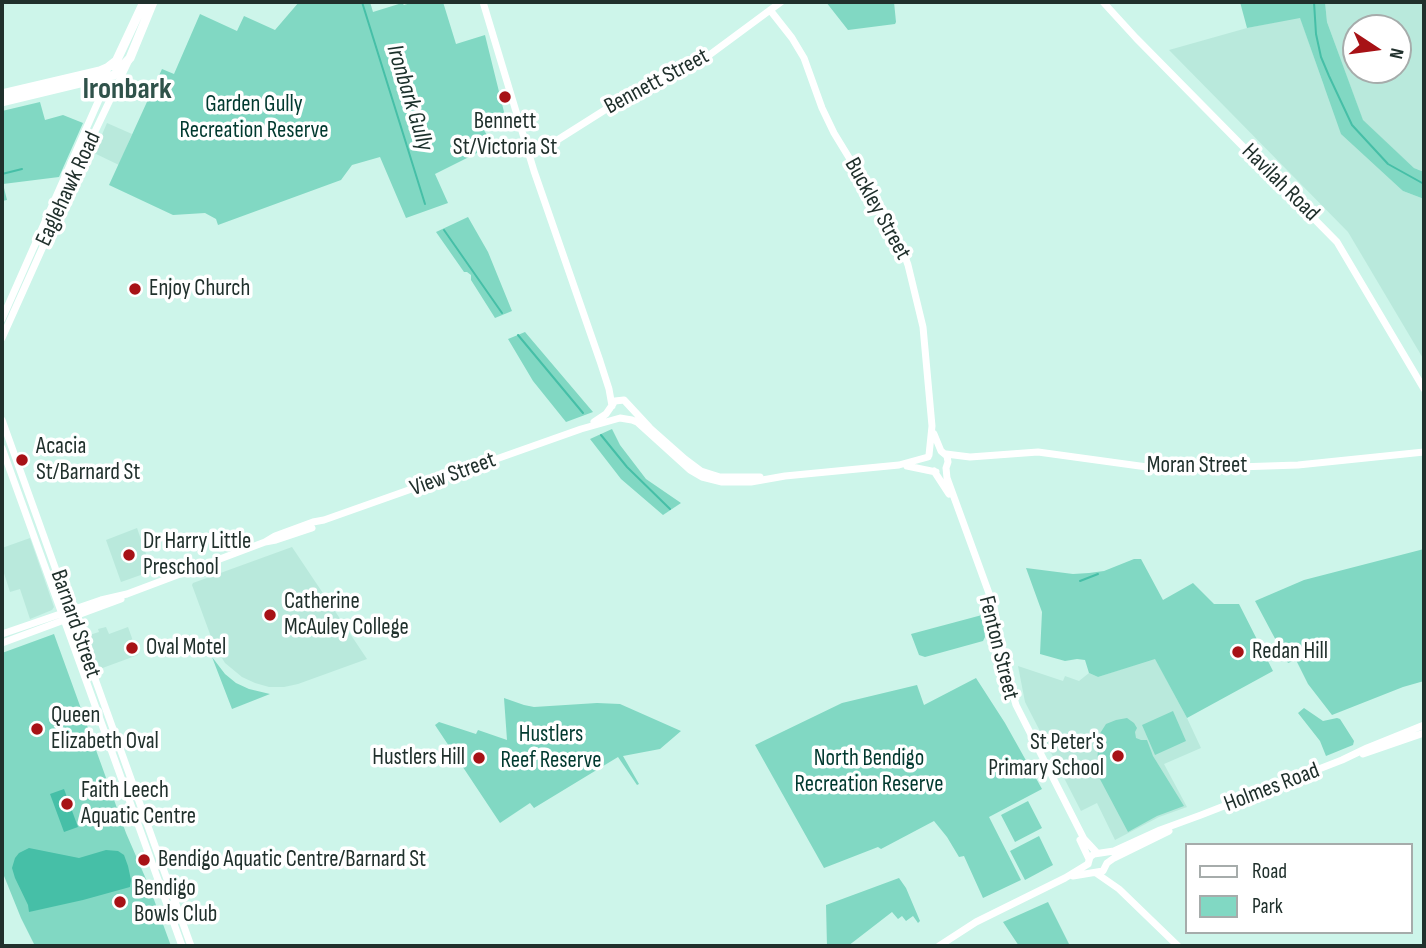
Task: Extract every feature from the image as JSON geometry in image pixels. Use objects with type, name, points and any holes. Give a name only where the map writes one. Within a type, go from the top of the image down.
[{"type":"highway","name":"Eaglehawk Road","points":[[109,77],[144,2]]},
{"type":"highway","name":"Eaglehawk Road","points":[[130,58],[153,2]]},
{"type":"highway","points":[[2,102],[109,77],[117,73],[130,58]]},
{"type":"highway","points":[[2,94],[102,71],[116,61]]},
{"type":"street","points":[[483,2],[534,172],[610,389],[611,407],[615,416],[637,422],[685,467],[702,477],[742,483],[899,465],[929,456],[934,451],[943,452],[948,459],[947,466],[941,472],[899,465]]},
{"type":"street","name":"Bennett Street","points":[[529,155],[631,94],[708,56],[781,2]]},
{"type":"street","name":"Havilah Road","points":[[1103,2],[1337,242],[1424,389]]},
{"type":"street","name":"Buckley Street","points":[[770,10],[804,58],[825,116],[903,251],[923,327],[932,426],[929,456]]},
{"type":"street","name":"Eaglehawk Road","points":[[2,319],[130,58]]},
{"type":"street","name":"Eaglehawk Road","points":[[2,338],[109,77]]},
{"type":"street","points":[[99,100],[111,99]]},
{"type":"street","points":[[600,361],[614,391],[621,399],[685,459],[714,478]]},
{"type":"street","points":[[611,407],[615,401],[621,399]]},
{"type":"street","points":[[621,418],[629,412],[630,406]]},
{"type":"street","name":"View Street","points":[[581,429],[605,416],[611,407]]},
{"type":"street","name":"View Street","points":[[2,634],[110,604],[127,594],[313,522],[581,429],[621,418]]},
{"type":"street","name":"Barnard Street","points":[[2,420],[132,810],[186,946]]},
{"type":"street","name":"Buckley Street","points":[[932,426],[943,452]]},
{"type":"street","name":"Barnard Street","points":[[2,448],[144,816],[187,937],[186,946]]},
{"type":"street","name":"Moran Street","points":[[943,452],[970,457],[1044,452],[1177,469],[1298,465],[1424,452]]},
{"type":"street","points":[[929,456],[927,464],[933,470]]},
{"type":"street","name":"Moran Street","points":[[947,466],[970,457]]},
{"type":"street","name":"Fenton Street","points":[[947,466],[949,485],[994,607],[1016,705],[1084,839],[1098,853]]},
{"type":"street","name":"Fenton Street","points":[[933,470],[951,501],[989,606],[1003,675],[1013,708],[1082,843],[1088,862]]},
{"type":"street","name":"View Street","points":[[2,643],[67,616]]},
{"type":"street","name":"Holmes Road","points":[[1342,760],[1424,725]]},
{"type":"street","name":"Holmes Road","points":[[1098,853],[1114,851],[1160,830],[1342,760],[1424,733]]},
{"type":"street","points":[[122,758],[120,764],[131,794],[132,810]]},
{"type":"street","points":[[144,816],[145,828],[157,864],[155,870]]},
{"type":"street","name":"Holmes Road","points":[[1107,865],[1118,855],[1201,816]]},
{"type":"street","points":[[939,946],[984,917],[1065,878],[1098,853],[1104,856],[1118,889]]},
{"type":"street","points":[[1088,862],[1090,869],[1118,889],[1178,946]]},
{"type":"street","points":[[1065,878],[1102,871],[1107,865]]},
{"type":"shaded area","points":[[1325,2],[1424,2],[1424,172],[1414,168],[1363,121],[1350,84],[1412,84],[1412,14],[1342,14],[1342,63],[1327,22]]},
{"type":"shaded area","points":[[1300,17],[1324,86],[1403,191],[1424,199],[1424,360],[1348,232],[1169,50],[1247,28]]},
{"type":"shaded area","points":[[107,123],[132,134],[119,165],[94,153]]},
{"type":"shaded area","name":"Dr Harry Little Preschool","points":[[137,528],[152,571],[121,582],[106,540]]},
{"type":"shaded area","points":[[30,538],[54,607],[30,619],[20,589],[10,592],[2,567],[2,548]]},
{"type":"shaded area","name":"Catherine McAuley College","points":[[292,547],[367,659],[298,684],[269,687],[242,677],[225,663],[214,645],[192,585]]},
{"type":"shaded area","points":[[106,627],[109,634],[128,627],[138,655],[97,670],[83,637]]},
{"type":"shaded area","name":"St Peter's Primary School","points":[[1155,658],[1201,748],[1164,764],[1187,807],[1159,817],[1115,840],[1097,803],[1081,811],[1025,702],[1018,666],[1063,681],[1065,676],[1079,681],[1089,673],[1098,677]]},
{"type":"shaded area","points":[[64,789],[78,827],[64,832],[50,794]]},
{"type":"shaded area","points":[[29,848],[79,858],[106,850],[118,851],[124,855],[128,866],[130,887],[29,912],[12,868],[19,853]]},
{"type":"green space","name":"Garden Gully Recreation Reserve","points":[[299,2],[370,2],[373,12],[402,3],[443,2],[456,44],[485,35],[506,120],[482,127],[493,145],[435,174],[448,203],[406,218],[380,157],[352,165],[341,180],[218,225],[216,219],[205,213],[173,215],[109,185],[162,69],[174,74],[200,14],[237,31],[244,16],[275,30]]},
{"type":"green space","points":[[826,2],[894,2],[896,22],[848,30]]},
{"type":"green space","points":[[1240,2],[1325,2],[1327,22],[1342,63],[1342,84],[1350,84],[1363,120],[1414,168],[1424,172],[1424,199],[1403,191],[1341,134],[1300,18],[1247,28]]},
{"type":"green space","points":[[40,102],[45,120],[63,115],[83,123],[59,177],[3,184],[7,200],[2,201],[2,111]]},
{"type":"green space","points":[[468,217],[488,252],[512,311],[495,318],[471,280],[471,275],[464,272],[436,232]]},
{"type":"green space","points":[[525,332],[593,412],[566,422],[533,381],[508,339]]},
{"type":"green space","points":[[612,429],[620,445],[646,479],[681,503],[663,515],[621,479],[590,439]]},
{"type":"green space","points":[[1424,549],[1424,681],[1332,715],[1308,684],[1296,660],[1288,663],[1255,601],[1304,580]]},
{"type":"green space","points":[[1134,559],[1141,559],[1163,600],[1193,583],[1214,604],[1239,604],[1273,671],[1187,718],[1155,659],[1098,677],[1089,673],[1085,660],[1065,661],[1040,654],[1042,612],[1026,568],[1073,574],[1089,573],[1104,571]]},
{"type":"green space","points":[[982,615],[985,637],[983,641],[925,657],[919,655],[911,634]]},
{"type":"green space","points":[[54,634],[126,833],[171,946],[35,946],[2,871],[2,653]]},
{"type":"green space","points":[[212,657],[236,683],[270,694],[232,709]]},
{"type":"green space","name":"North Bendigo Recreation Reserve","points":[[976,678],[1042,789],[989,817],[1021,880],[983,898],[964,856],[959,857],[934,821],[881,849],[878,847],[824,868],[755,745],[842,703],[917,685],[924,705]]},
{"type":"green space","name":"Hustlers Reef Reserve","points":[[504,698],[534,707],[620,704],[681,731],[660,749],[623,756],[639,784],[637,785],[618,757],[534,808],[530,803],[500,823],[435,725],[439,722],[476,734],[478,730],[507,740]]},
{"type":"green space","points":[[1304,708],[1323,721],[1340,719],[1354,741],[1353,745],[1326,756],[1320,741],[1298,713]]},
{"type":"green space","points":[[1173,711],[1186,741],[1155,755],[1142,725]]},
{"type":"green space","points":[[1127,718],[1137,728],[1136,738],[1147,740],[1153,756],[1184,806],[1157,816],[1128,832],[1093,766],[1097,764],[1099,735],[1106,724]]},
{"type":"green space","points":[[1028,801],[1042,828],[1015,842],[1001,815]]},
{"type":"green space","points":[[1039,836],[1053,865],[1025,880],[1010,851]]},
{"type":"green space","points":[[899,878],[920,921],[918,923],[913,916],[906,921],[902,916],[898,919],[892,912],[848,946],[827,946],[826,905]]},
{"type":"green space","points":[[1048,902],[1070,946],[1019,946],[1003,922]]},
{"type":"waterway","name":"Ironbark Gully","points":[[362,2],[425,204]]},
{"type":"waterway","points":[[1314,2],[1321,57],[1352,125],[1388,164],[1424,184]]},
{"type":"waterway","points":[[2,174],[22,169]]},
{"type":"waterway","name":"Ironbark Gully","points":[[444,230],[502,313]]},
{"type":"waterway","name":"Ironbark Gully","points":[[518,335],[583,413]]},
{"type":"waterway","name":"Ironbark Gully","points":[[601,435],[627,467],[670,509]]},
{"type":"waterway","points":[[1080,581],[1098,574]]},
{"type":"place","name":"Bennett St/Victoria St","points":[[505,97]]},
{"type":"place","name":"Enjoy Church","points":[[135,289]]},
{"type":"place","name":"Acacia St/Barnard St","points":[[22,460]]},
{"type":"place","name":"Dr Harry Little Preschool","points":[[129,555]]},
{"type":"place","name":"Catherine McAuley College","points":[[270,615]]},
{"type":"place","name":"Oval Motel","points":[[132,648]]},
{"type":"place","name":"Redan Hill","points":[[1238,652]]},
{"type":"place","name":"Queen Elizabeth Oval","points":[[37,729]]},
{"type":"place","name":"St Peter's Primary School","points":[[1118,756]]},
{"type":"place","name":"Hustlers Hill","points":[[479,758]]},
{"type":"place","name":"Faith Leech Aquatic Centre","points":[[67,804]]},
{"type":"place","name":"Bendigo Aquatic Centre/Barnard St","points":[[144,860]]},
{"type":"place","name":"Bendigo Bowls Club","points":[[120,902]]},
{"type":"district","name":"Ironbark","points":[[127,90]]}]
